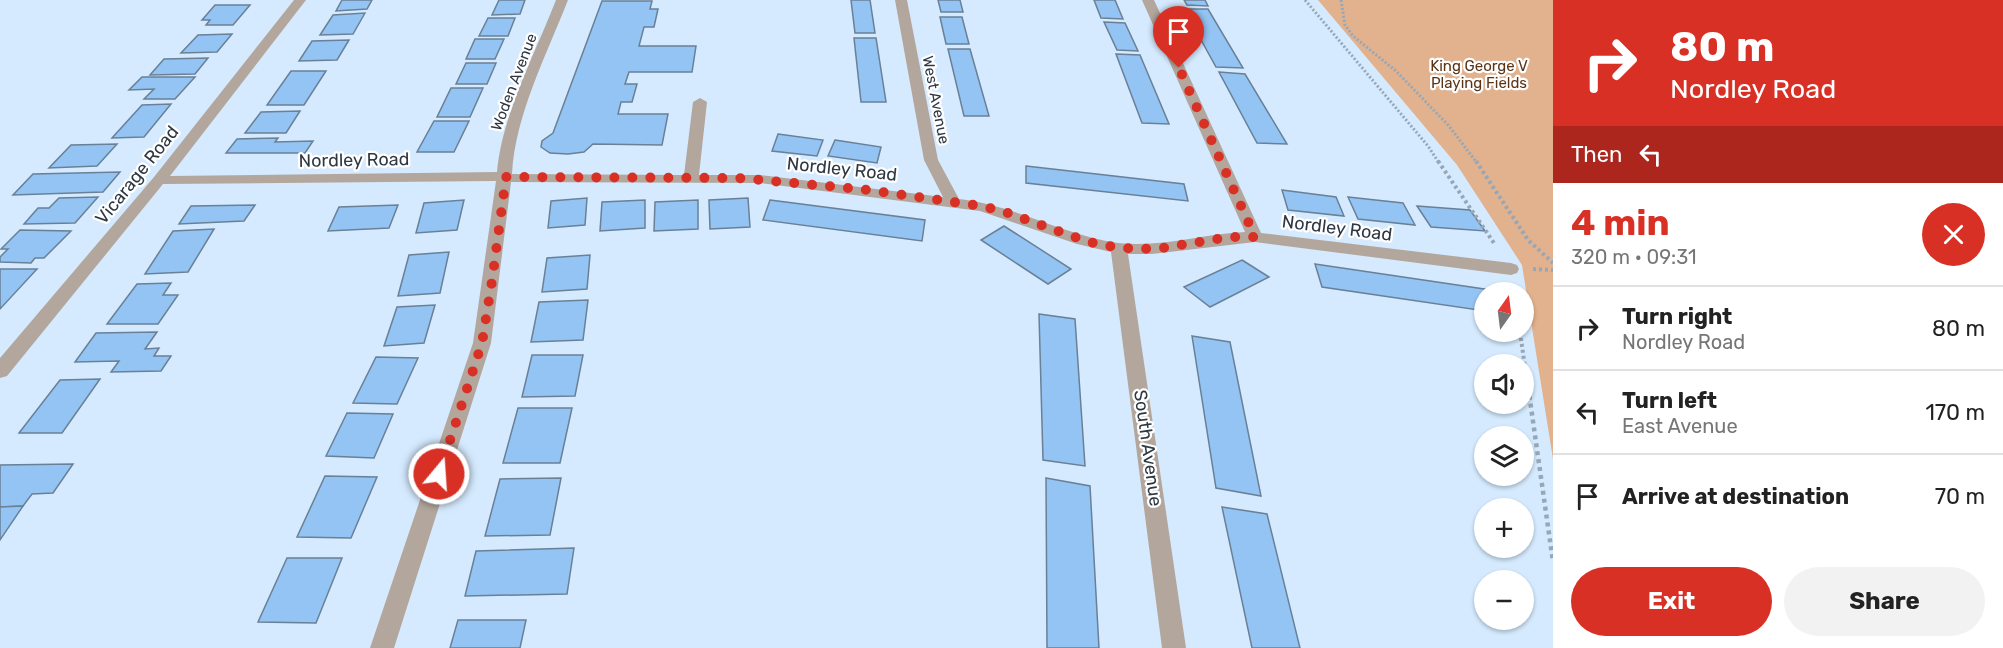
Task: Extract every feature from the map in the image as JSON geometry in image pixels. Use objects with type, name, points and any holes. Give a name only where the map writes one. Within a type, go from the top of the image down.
[{"type":"street","name":"Vicarage Road","points":[[0,372],[159,180],[300,0]]},
{"type":"street","name":"Woden Avenue","points":[[382,648],[482,343],[506,177],[506,149],[517,114],[562,0]]},
{"type":"street","name":"West Avenue","points":[[902,0],[931,160],[953,201]]},
{"type":"street","points":[[1148,0],[1255,237]]},
{"type":"street","points":[[691,177],[700,102]]},
{"type":"street","name":"Nordley Road","points":[[159,180],[506,177],[760,179],[953,201],[1002,211],[1068,235],[1119,248],[1156,249],[1220,238],[1255,237],[1511,269]]},
{"type":"street","name":"South Avenue","points":[[1119,248],[1174,648]]},
{"type":"path","points":[[1305,0],[1428,146],[1511,269]]},
{"type":"path","points":[[1341,0],[1345,25],[1353,36],[1396,71],[1449,126],[1471,154],[1528,240],[1553,263]]},
{"type":"path","points":[[1521,342],[1553,562]]},
{"type":"green space","name":"King George V Playing Fields","points":[[1318,0],[1553,0],[1553,459],[1534,340],[1534,282],[1525,282],[1522,265],[1457,165]]},
{"type":"building","points":[[342,0],[372,0],[367,9],[336,11]]},
{"type":"building","points":[[499,0],[525,0],[520,14],[492,15]]},
{"type":"building","points":[[851,0],[870,0],[875,33],[855,33]]},
{"type":"building","points":[[938,0],[960,0],[963,12],[941,12]]},
{"type":"building","points":[[1094,0],[1115,0],[1123,19],[1101,18]]},
{"type":"building","points":[[1184,0],[1205,0],[1208,6],[1187,5]]},
{"type":"building","points":[[602,1],[652,1],[650,9],[658,9],[654,27],[644,27],[639,46],[696,46],[692,72],[629,72],[625,84],[637,84],[632,102],[621,102],[618,114],[668,114],[662,145],[593,144],[584,152],[550,153],[541,147],[542,141],[553,133]]},
{"type":"building","points":[[215,5],[250,5],[233,25],[206,25],[210,20],[202,20]]},
{"type":"building","points":[[1184,9],[1208,9],[1243,68],[1216,67]]},
{"type":"building","points":[[365,13],[353,34],[320,35],[333,15]]},
{"type":"building","points":[[940,17],[962,17],[969,44],[946,44]]},
{"type":"building","points":[[488,18],[515,18],[508,36],[479,36]]},
{"type":"building","points":[[1104,22],[1125,23],[1138,51],[1117,50]]},
{"type":"building","points":[[232,34],[217,52],[181,53],[198,35]]},
{"type":"building","points":[[854,38],[876,38],[886,102],[861,102]]},
{"type":"building","points":[[475,39],[504,39],[495,59],[466,59]]},
{"type":"building","points":[[349,40],[337,60],[299,61],[312,41]]},
{"type":"building","points":[[948,49],[970,49],[989,116],[964,116]]},
{"type":"building","points":[[1116,54],[1140,55],[1169,124],[1142,123]]},
{"type":"building","points":[[208,58],[195,74],[150,75],[164,59]]},
{"type":"building","points":[[466,63],[496,63],[487,84],[456,84]]},
{"type":"building","points":[[291,71],[326,71],[304,105],[267,105]]},
{"type":"building","points":[[1219,72],[1245,74],[1287,144],[1257,143]]},
{"type":"building","points":[[142,77],[195,77],[175,99],[144,99],[154,89],[129,90]]},
{"type":"building","points":[[451,88],[483,88],[470,117],[437,117]]},
{"type":"building","points":[[171,104],[144,137],[112,138],[142,105]]},
{"type":"building","points":[[300,111],[286,133],[245,133],[261,112]]},
{"type":"building","points":[[434,121],[469,121],[454,152],[417,152]]},
{"type":"building","points":[[778,134],[823,140],[817,156],[772,151]]},
{"type":"building","points":[[278,138],[275,142],[313,141],[305,153],[226,153],[237,139]]},
{"type":"building","points":[[835,140],[881,147],[877,163],[828,156]]},
{"type":"building","points":[[117,144],[97,166],[49,168],[71,145]]},
{"type":"building","points":[[1026,166],[1184,184],[1188,201],[1026,183]]},
{"type":"building","points":[[120,172],[103,192],[13,195],[33,174]]},
{"type":"building","points":[[1282,190],[1336,197],[1344,216],[1288,210]]},
{"type":"building","points":[[98,197],[75,223],[24,224],[38,208],[49,208],[59,198]]},
{"type":"building","points":[[1348,197],[1403,203],[1415,225],[1358,219]]},
{"type":"building","points":[[587,198],[585,225],[548,228],[551,201]]},
{"type":"building","points":[[748,198],[750,227],[710,229],[709,200]]},
{"type":"building","points":[[464,200],[457,230],[416,233],[424,203]]},
{"type":"building","points":[[645,200],[645,228],[600,231],[602,202]]},
{"type":"building","points":[[698,200],[698,229],[654,231],[655,202]]},
{"type":"building","points":[[770,200],[925,220],[922,241],[763,220]]},
{"type":"building","points":[[255,205],[244,221],[179,224],[191,206]]},
{"type":"building","points":[[398,205],[389,228],[328,231],[339,207]]},
{"type":"building","points":[[1417,206],[1470,210],[1485,231],[1431,227]]},
{"type":"building","points":[[1004,226],[1071,269],[1048,284],[981,240]]},
{"type":"building","points":[[214,229],[188,272],[145,274],[173,231]]},
{"type":"building","points":[[20,230],[71,231],[44,258],[35,258],[31,263],[0,262],[0,257],[8,249],[1,249]]},
{"type":"building","points":[[449,252],[440,293],[398,296],[409,255]]},
{"type":"building","points":[[590,255],[587,289],[542,292],[547,258]]},
{"type":"building","points":[[1242,260],[1269,277],[1210,307],[1184,287]]},
{"type":"building","points":[[1315,264],[1474,287],[1474,309],[1322,287]]},
{"type":"building","points":[[0,269],[37,269],[0,309]]},
{"type":"building","points":[[171,283],[163,295],[178,295],[158,324],[107,324],[137,284]]},
{"type":"building","points":[[588,300],[583,340],[531,342],[539,302]]},
{"type":"building","points":[[435,305],[424,343],[384,346],[397,307]]},
{"type":"building","points":[[1039,314],[1075,319],[1085,466],[1043,460]]},
{"type":"building","points":[[157,332],[145,349],[159,348],[154,356],[171,356],[161,371],[111,372],[119,361],[75,362],[96,333]]},
{"type":"building","points":[[1192,336],[1230,342],[1261,496],[1216,488]]},
{"type":"building","points":[[532,355],[583,355],[575,396],[522,397]]},
{"type":"building","points":[[376,357],[418,358],[397,404],[353,403]]},
{"type":"building","points":[[100,379],[62,433],[19,433],[60,380]]},
{"type":"building","points":[[518,408],[572,408],[560,463],[503,463]]},
{"type":"building","points":[[347,413],[393,414],[374,458],[326,456]]},
{"type":"building","points":[[73,464],[53,493],[32,494],[23,506],[0,507],[0,465]]},
{"type":"building","points":[[325,476],[377,477],[351,538],[297,537]]},
{"type":"building","points":[[561,478],[550,535],[485,536],[500,479]]},
{"type":"building","points":[[1046,478],[1090,486],[1099,648],[1047,648]]},
{"type":"building","points":[[23,506],[0,540],[0,507]]},
{"type":"building","points":[[1222,507],[1267,514],[1300,648],[1252,648]]},
{"type":"building","points":[[574,548],[567,594],[465,596],[476,551]]},
{"type":"building","points":[[287,558],[342,558],[316,623],[258,622]]},
{"type":"building","points":[[458,620],[526,620],[520,648],[450,648]]},
{"type":"route","points":[[439,474],[482,343],[506,177],[522,179],[738,178],[860,189],[981,206],[1002,211],[1089,242],[1119,248],[1156,249],[1230,237],[1255,237],[1179,68]]}]
